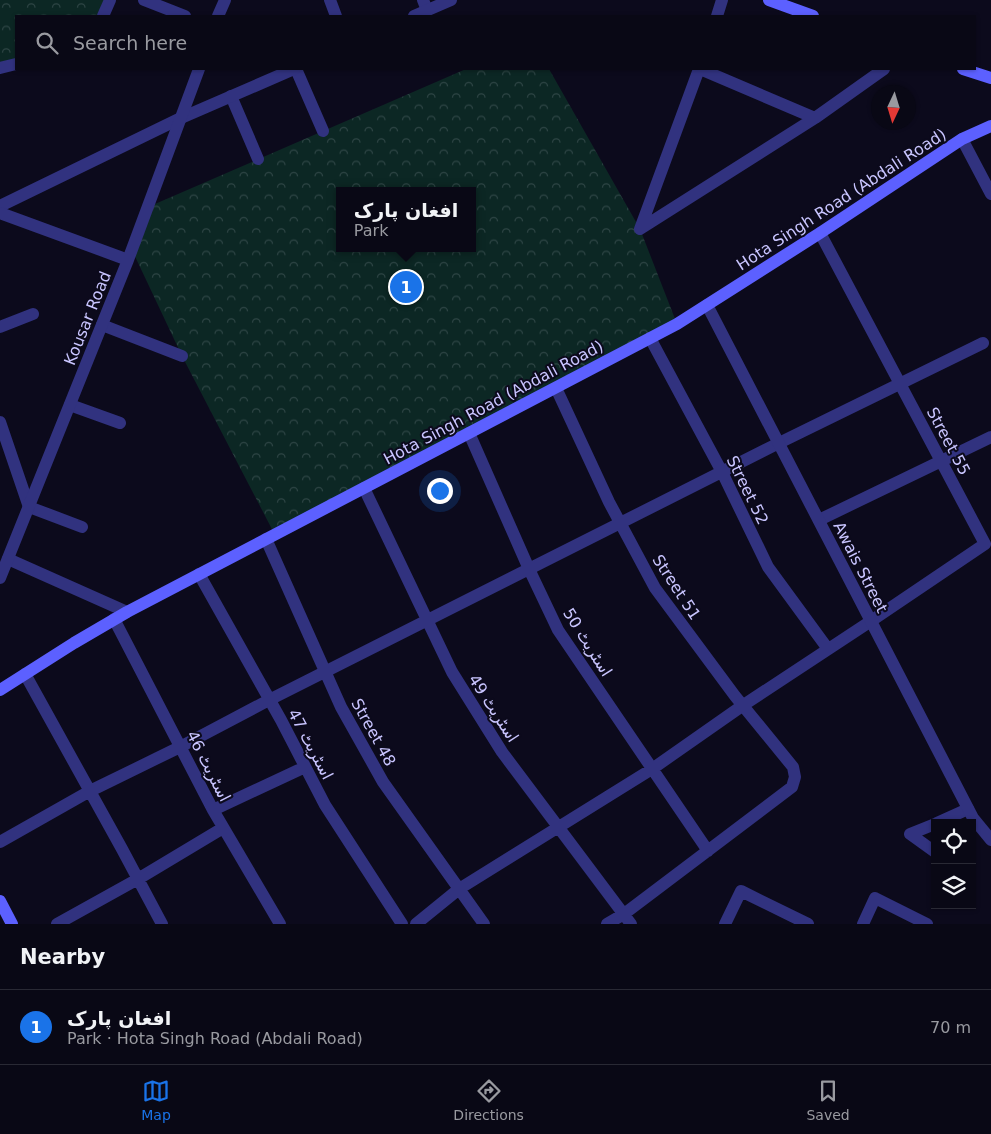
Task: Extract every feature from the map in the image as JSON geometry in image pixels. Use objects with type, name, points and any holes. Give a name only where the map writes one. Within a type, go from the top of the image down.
[{"type":"main road","points":[[769,0],[810,15]]},
{"type":"main road","points":[[966,70],[991,78]]},
{"type":"main road","name":"Hota Singh Road (Abdali Road)","points":[[0,690],[74,642],[114,619],[677,324],[962,139],[991,126]]},
{"type":"main road","points":[[0,901],[12,924]]},
{"type":"street","points":[[103,15],[110,0]]},
{"type":"street","points":[[144,0],[182,15]]},
{"type":"street","points":[[218,15],[224,0]]},
{"type":"street","points":[[330,0],[336,15]]},
{"type":"street","points":[[415,15],[425,5],[451,0]]},
{"type":"street","points":[[717,15],[722,0]]},
{"type":"street","points":[[0,68],[15,64]]},
{"type":"street","name":"Kousar Road","points":[[0,578],[128,260],[199,70]]},
{"type":"street","points":[[0,206],[181,118],[293,70]]},
{"type":"street","points":[[295,70],[323,131]]},
{"type":"street","points":[[700,70],[640,229],[815,118],[883,70]]},
{"type":"street","points":[[702,70],[815,118]]},
{"type":"street","points":[[231,96],[258,159]]},
{"type":"street","points":[[962,139],[991,194]]},
{"type":"street","points":[[0,213],[128,260]]},
{"type":"street","name":"Street 55","points":[[416,924],[459,889],[652,769],[742,706],[988,542],[941,461],[820,232]]},
{"type":"street","name":"Awais Street","points":[[707,305],[968,809],[991,840]]},
{"type":"street","points":[[0,326],[33,314]]},
{"type":"street","points":[[102,324],[182,356]]},
{"type":"street","name":"Street 52","points":[[650,338],[722,472],[768,567],[828,649]]},
{"type":"street","points":[[0,842],[90,791],[180,747],[269,700],[779,443],[983,343]]},
{"type":"street","name":"Street 51","points":[[556,388],[609,502],[655,588],[742,706],[793,767],[795,777],[792,787],[708,851]]},
{"type":"street","points":[[70,405],[120,423]]},
{"type":"street","points":[[0,422],[29,507],[82,527]]},
{"type":"street","name":"اسٹریٹ 50","points":[[469,433],[558,630],[708,851]]},
{"type":"street","points":[[819,520],[991,437]]},
{"type":"street","name":"اسٹریٹ 49","points":[[364,488],[452,672],[502,752],[628,919]]},
{"type":"street","name":"Street 48","points":[[266,539],[341,707],[383,782],[484,924]]},
{"type":"street","points":[[8,559],[127,612]]},
{"type":"street","name":"اسٹریٹ 47","points":[[199,574],[306,767],[325,805],[402,924]]},
{"type":"street","name":"اسٹریٹ 46","points":[[114,619],[213,810],[280,924]]},
{"type":"street","points":[[25,674],[162,924]]},
{"type":"street","points":[[213,810],[306,767]]},
{"type":"street","points":[[945,819],[968,809]]},
{"type":"street","points":[[931,825],[910,834],[931,849]]},
{"type":"street","points":[[57,924],[138,879],[223,828]]},
{"type":"street","points":[[607,924],[628,919],[708,851]]},
{"type":"street","points":[[725,924],[741,891],[808,924]]},
{"type":"street","points":[[863,924],[875,898],[927,924]]},
{"type":"green space","points":[[0,0],[110,0],[103,15],[15,15],[15,64],[0,68]]},
{"type":"green space","points":[[464,70],[550,70],[640,229],[677,324],[275,535],[182,356],[132,250],[148,207]]},
{"type":"place","name":"افغان پارک","points":[[406,287]]}]
